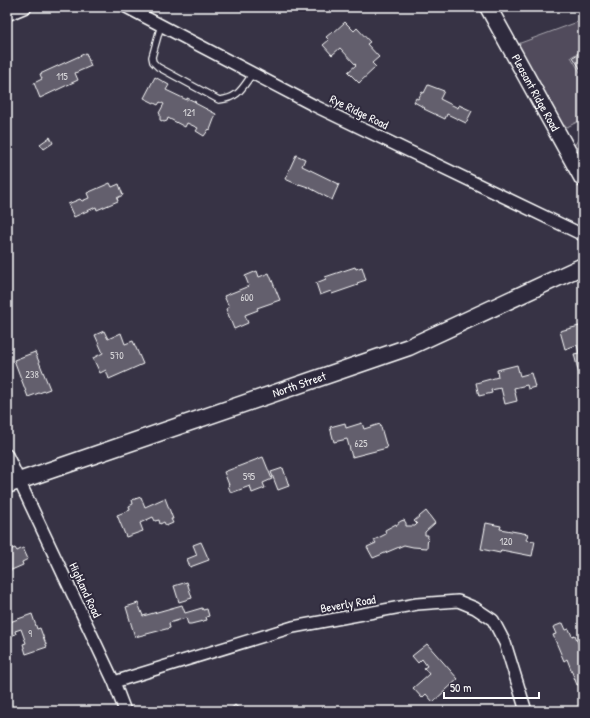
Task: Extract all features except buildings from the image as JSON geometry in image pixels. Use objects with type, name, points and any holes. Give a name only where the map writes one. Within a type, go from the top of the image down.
[{"type":"main road","name":"Pleasant Ridge Road","points":[[488,7],[583,179]]},
{"type":"main road","name":"North Street","points":[[13,483],[409,347],[583,266]]},
{"type":"street","points":[[7,15],[26,7]]},
{"type":"street","name":"Rye Ridge Road","points":[[126,7],[313,105],[583,235]]},
{"type":"street","name":"Highland Road","points":[[7,455],[13,483],[114,682],[125,711]]},
{"type":"street","name":"Beverly Road","points":[[114,682],[293,627],[417,604],[458,601],[475,608],[493,620],[504,643],[526,711]]},
{"type":"lane","points":[[161,24],[152,57],[153,62],[158,67],[219,100],[229,99],[237,94],[253,73]]},
{"type":"shaded area","points":[[583,20],[583,50],[571,57],[583,77],[583,119],[567,127],[561,124],[515,45]]},
{"type":"shaded area","points":[[583,136],[583,164],[576,153],[574,146],[580,137]]}]
